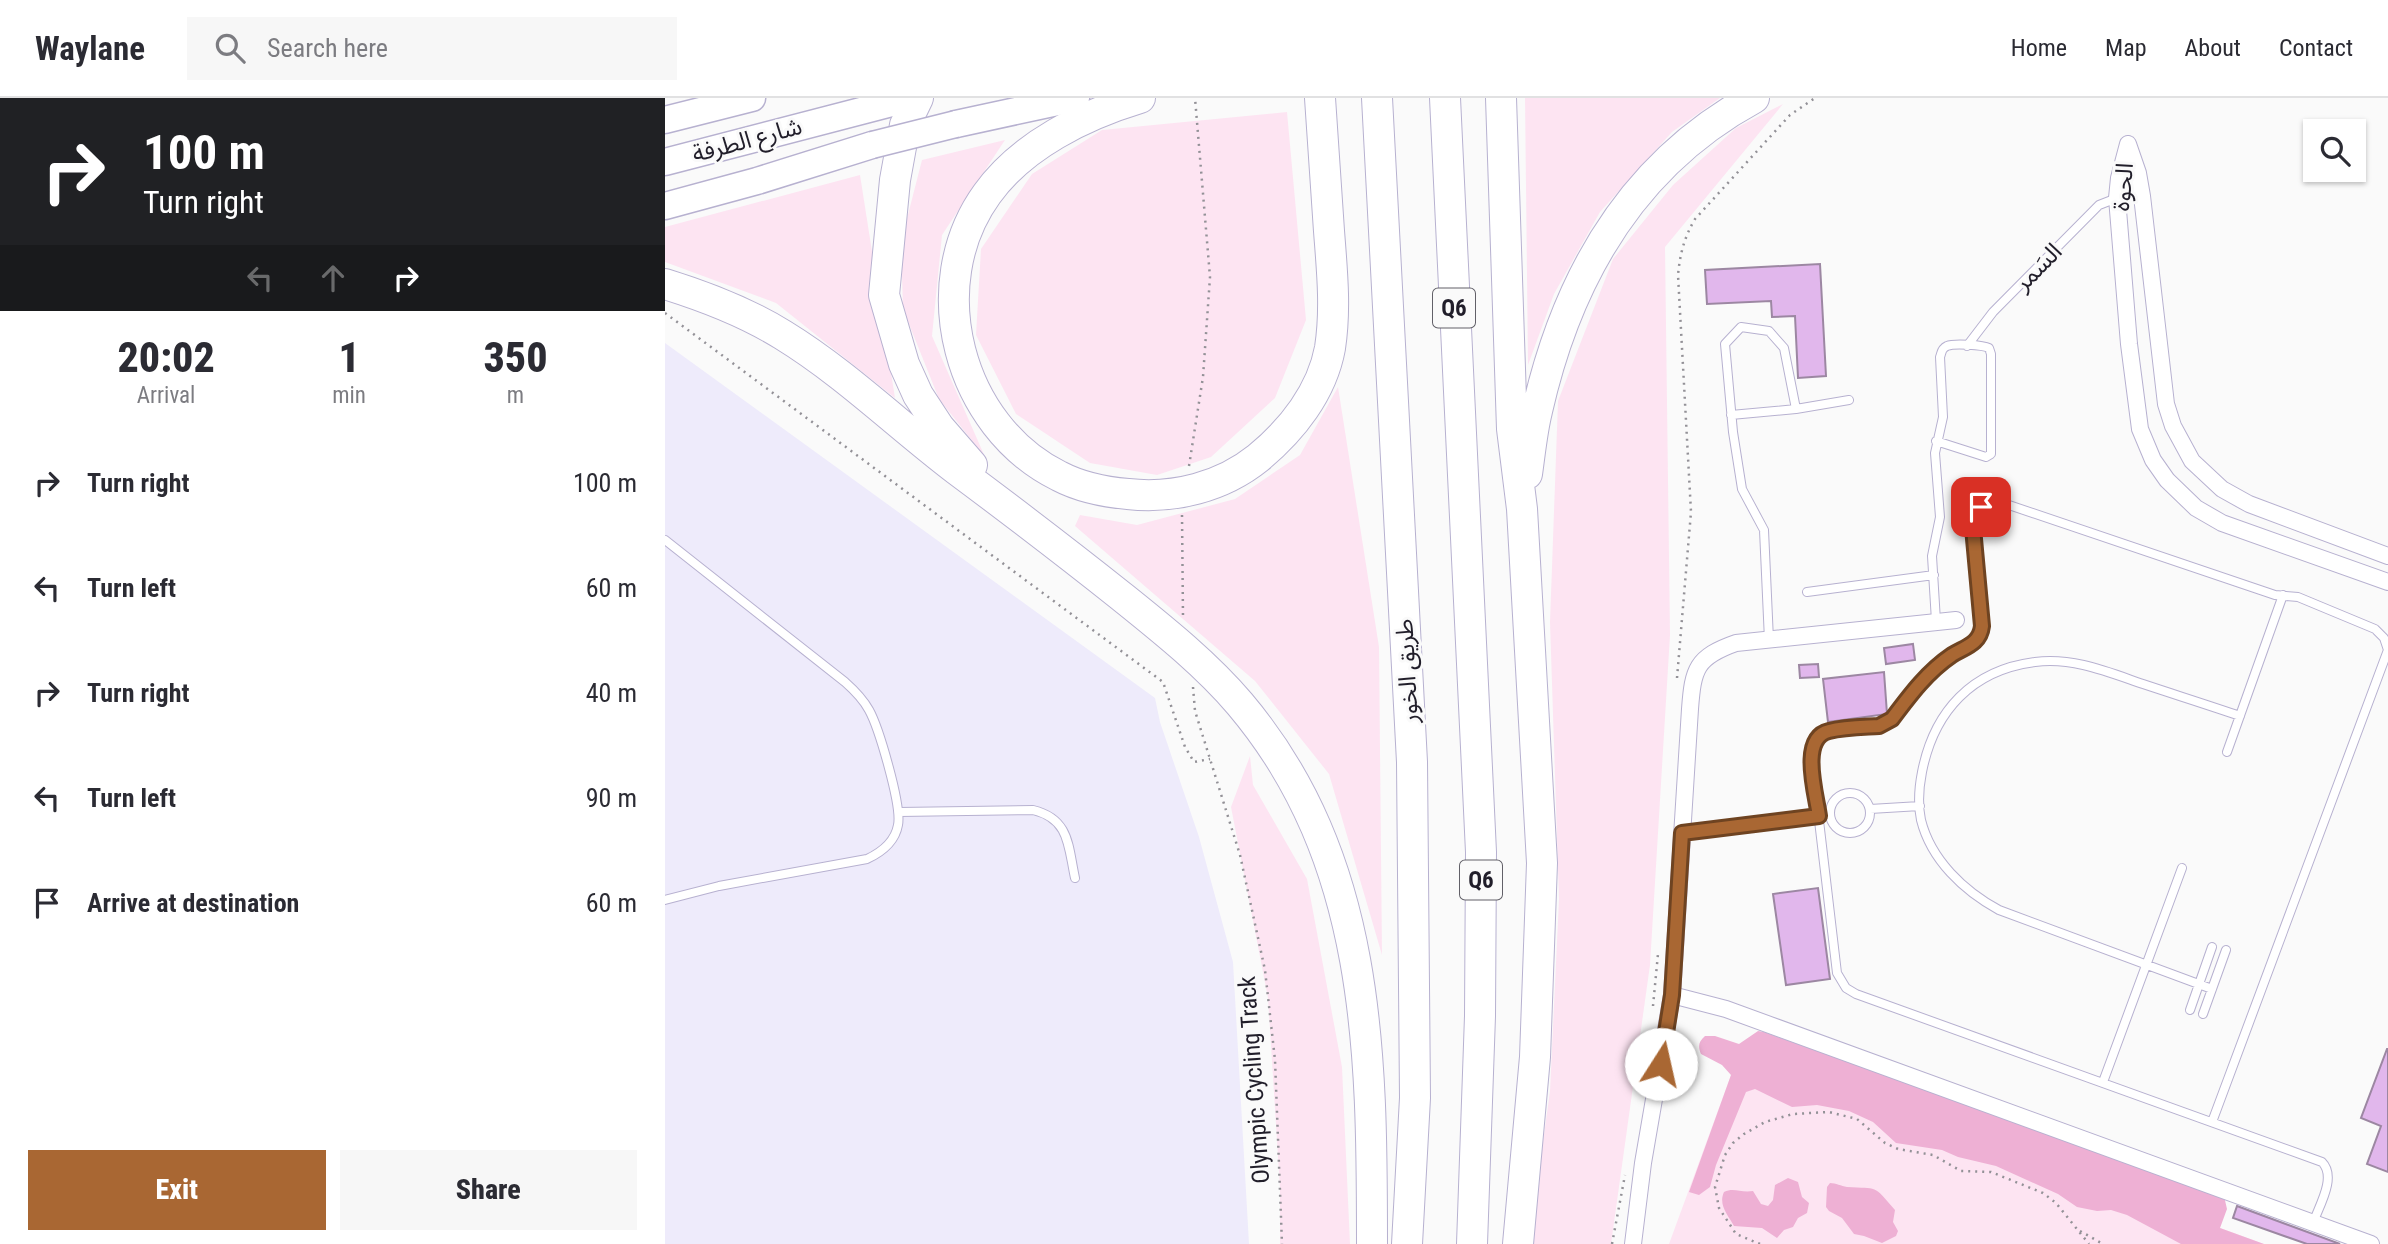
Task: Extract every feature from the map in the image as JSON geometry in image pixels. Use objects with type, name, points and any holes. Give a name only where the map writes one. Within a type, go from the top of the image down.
[{"type":"highway","points":[[918,98],[905,125],[895,180],[884,295],[904,365],[918,395],[939,426],[978,472],[1036,530]]},
{"type":"highway","points":[[1140,98],[1112,106],[1063,130],[1018,160],[986,194],[965,235],[953,280],[954,326],[965,371],[987,414],[1019,449],[1058,476],[1103,492],[1150,497],[1197,490],[1243,470],[1282,438],[1312,397],[1329,351],[1334,300],[1320,98]]},
{"type":"highway","name":"طريق الخور","points":[[1377,98],[1412,762],[1415,1098],[1407,1244]]},
{"type":"highway","name":"Q6","points":[[1445,98],[1481,852],[1480,1016],[1472,1244]]},
{"type":"highway","points":[[1501,98],[1512,429],[1522,509],[1542,863],[1535,1057],[1518,1244]]},
{"type":"highway","points":[[1522,509],[1537,411],[1553,354],[1574,297],[1611,227],[1660,166],[1721,116],[1754,98]]},
{"type":"highway","points":[[665,284],[719,302],[784,335],[823,363],[1175,639],[1240,704],[1296,782],[1336,877],[1361,986],[1370,1100],[1372,1244]]},
{"type":"main road","name":"شارع الطرفة","points":[[665,120],[751,98]]},
{"type":"main road","name":"شارع الطرفة","points":[[665,162],[911,98]]},
{"type":"main road","points":[[665,206],[872,145],[1076,98]]},
{"type":"street","name":"الحوة","points":[[2388,556],[2249,504],[2222,489],[2192,461],[2173,426],[2164,394],[2142,196],[2138,173],[2128,144],[2117,198],[2129,344],[2140,429],[2153,460],[2167,480],[2196,508],[2223,523],[2388,582]]},
{"type":"street","points":[[2117,198],[2142,196]]},
{"type":"street","points":[[1633,1244],[1643,1163],[1672,995],[1692,687],[1696,671],[1704,658],[1714,650],[1735,643],[1956,620]]},
{"type":"street","points":[[1672,995],[1726,1009],[2371,1244]]},
{"type":"lane","name":"السَمر","points":[[1967,345],[1993,313],[2099,205],[2117,198]]},
{"type":"lane","points":[[1769,640],[1764,530],[1742,489],[1731,415],[1725,344],[1741,327],[1769,331],[1784,348],[1796,409]]},
{"type":"lane","points":[[1936,441],[1986,457],[1992,450],[1991,354],[1989,348],[1984,345],[1947,346],[1940,356],[1943,417],[1936,441],[1934,453],[1940,517],[1933,544],[1936,621]]},
{"type":"lane","points":[[1731,415],[1796,409],[1849,400]]},
{"type":"lane","points":[[2213,1122],[2388,650],[2384,638],[2375,629],[2298,597],[2283,596],[2006,504],[1986,503],[1977,511],[1973,522],[1982,626],[1980,636],[1924,678],[1892,719],[1879,726],[1830,730],[1818,737],[1811,753],[1836,973],[1846,988],[1856,994],[2318,1160],[2325,1165],[2329,1177],[2313,1223]]},
{"type":"lane","points":[[665,540],[859,695],[870,711],[877,729],[899,812],[894,836],[878,854],[867,859],[719,886],[665,900]]},
{"type":"lane","points":[[1807,592],[1934,575]]},
{"type":"lane","points":[[2227,752],[2283,596]]},
{"type":"lane","points":[[2212,989],[1999,910],[1983,901],[1955,878],[1935,851],[1921,819],[1920,806],[1925,759],[1938,724],[1948,708],[1988,676],[2019,665],[2050,661],[2082,663],[2239,716]]},
{"type":"lane","points":[[1850,793],[1863,798],[1870,809],[1868,823],[1850,833],[1838,829],[1830,815],[1837,798],[1850,793]]},
{"type":"lane","points":[[1870,809],[1920,806]]},
{"type":"lane","points":[[899,812],[1041,812],[1055,820],[1066,833],[1075,878]]},
{"type":"lane","points":[[1682,833],[1830,815]]},
{"type":"lane","points":[[2103,1082],[2182,868]]},
{"type":"lane","points":[[2190,1010],[2212,947]]},
{"type":"lane","points":[[2203,1014],[2226,950]]},
{"type":"path","points":[[1189,470],[1203,377],[1210,277],[1195,98]]},
{"type":"path","points":[[1677,681],[1691,512],[1679,289],[1680,251],[1695,219],[1790,115],[1815,98]]},
{"type":"path","points":[[665,313],[1163,682],[1185,747],[1194,762],[1210,759]]},
{"type":"path","points":[[1183,506],[1184,625]]},
{"type":"path","name":"Olympic Cycling Track","points":[[1192,684],[1195,711],[1240,855],[1265,970],[1275,1060],[1282,1244]]},
{"type":"path","points":[[1651,1017],[1658,953]]},
{"type":"path","points":[[1760,1244],[1736,1234],[1724,1219],[1716,1196],[1720,1166],[1733,1143],[1753,1128],[1781,1117],[1817,1113],[1849,1116],[1865,1124],[1885,1143],[1898,1149],[1933,1155],[1961,1171],[1991,1172],[2043,1193],[2056,1203],[2089,1244]]},
{"type":"path","points":[[1612,1244],[1625,1174]]},
{"type":"path","points":[[2077,1230],[2102,1244]]},
{"type":"shaded area","points":[[1525,98],[1720,98],[1672,132],[1600,212],[1554,294],[1528,365]]},
{"type":"shaded area","points":[[1783,104],[1665,247],[1670,635],[1650,965],[1611,1244],[1529,1244],[1550,1091],[1559,899],[1550,622],[1558,401],[1613,259],[1673,185],[1736,128]]},
{"type":"shaded area","points":[[1287,112],[1306,320],[1275,398],[1211,457],[1157,475],[1090,463],[1016,414],[976,335],[981,249],[1032,174],[1102,130]]},
{"type":"shaded area","points":[[1005,140],[942,235],[932,336],[985,457],[939,399],[903,309],[901,242],[922,160]]},
{"type":"shaded area","points":[[860,175],[895,398],[776,303],[665,262],[665,227]]},
{"type":"shaded area","points":[[665,343],[1155,698],[1160,722],[1199,837],[1233,962],[1249,1244],[665,1244]]},
{"type":"shaded area","points":[[1338,387],[1379,647],[1382,955],[1329,774],[1255,681],[1075,526],[1080,515],[1137,525],[1235,499],[1300,455]]},
{"type":"shaded area","points":[[1250,756],[1253,785],[1307,879],[1342,1067],[1350,1244],[1280,1244],[1280,1188],[1268,998],[1231,807]]},
{"type":"shaded area","points":[[1758,1031],[2224,1196],[2227,1209],[2220,1228],[2264,1244],[2181,1244],[2127,1215],[2111,1210],[2097,1211],[2077,1207],[2058,1194],[1996,1166],[1958,1157],[1942,1150],[1896,1143],[1873,1122],[1849,1111],[1817,1105],[1792,1107],[1755,1089],[1746,1092],[1716,1165],[1710,1187],[1699,1195],[1689,1192],[1731,1075],[1722,1065],[1701,1054],[1700,1042],[1705,1036],[1715,1036],[1739,1044]]},
{"type":"shaded area","points":[[1746,1054],[2264,1244],[1669,1244],[1731,1075]]},
{"type":"shaded area","points":[[1788,1178],[1798,1182],[1802,1197],[1809,1203],[1807,1213],[1798,1218],[1793,1227],[1784,1230],[1777,1238],[1762,1228],[1734,1226],[1723,1206],[1724,1192],[1753,1191],[1761,1204],[1768,1206],[1773,1200],[1775,1185]]},
{"type":"shaded area","points":[[1830,1183],[1870,1188],[1878,1192],[1895,1210],[1893,1222],[1898,1231],[1896,1236],[1882,1243],[1854,1234],[1842,1218],[1826,1207],[1827,1187]]},
{"type":"building","points":[[1820,264],[1826,376],[1798,378],[1795,316],[1772,317],[1771,301],[1707,304],[1705,270]]},
{"type":"building","points":[[1913,644],[1915,660],[1886,664],[1884,648]]},
{"type":"building","points":[[1818,664],[1819,677],[1800,678],[1799,665]]},
{"type":"building","points":[[1884,672],[1887,714],[1828,722],[1823,679]]},
{"type":"building","points":[[1818,888],[1830,979],[1786,985],[1773,894]]},
{"type":"building","points":[[2387,1049],[2388,1172],[2367,1164],[2381,1126],[2361,1118]]},
{"type":"building","points":[[2237,1206],[2340,1244],[2307,1244],[2233,1218]]},
{"type":"route","points":[[1661,1064],[1672,995],[1682,833],[1819,816],[1811,753],[1818,737],[1830,730],[1879,726],[1886,723],[1924,678],[1951,656],[1977,641],[1980,636],[1982,626],[1973,522],[1981,507]]}]
